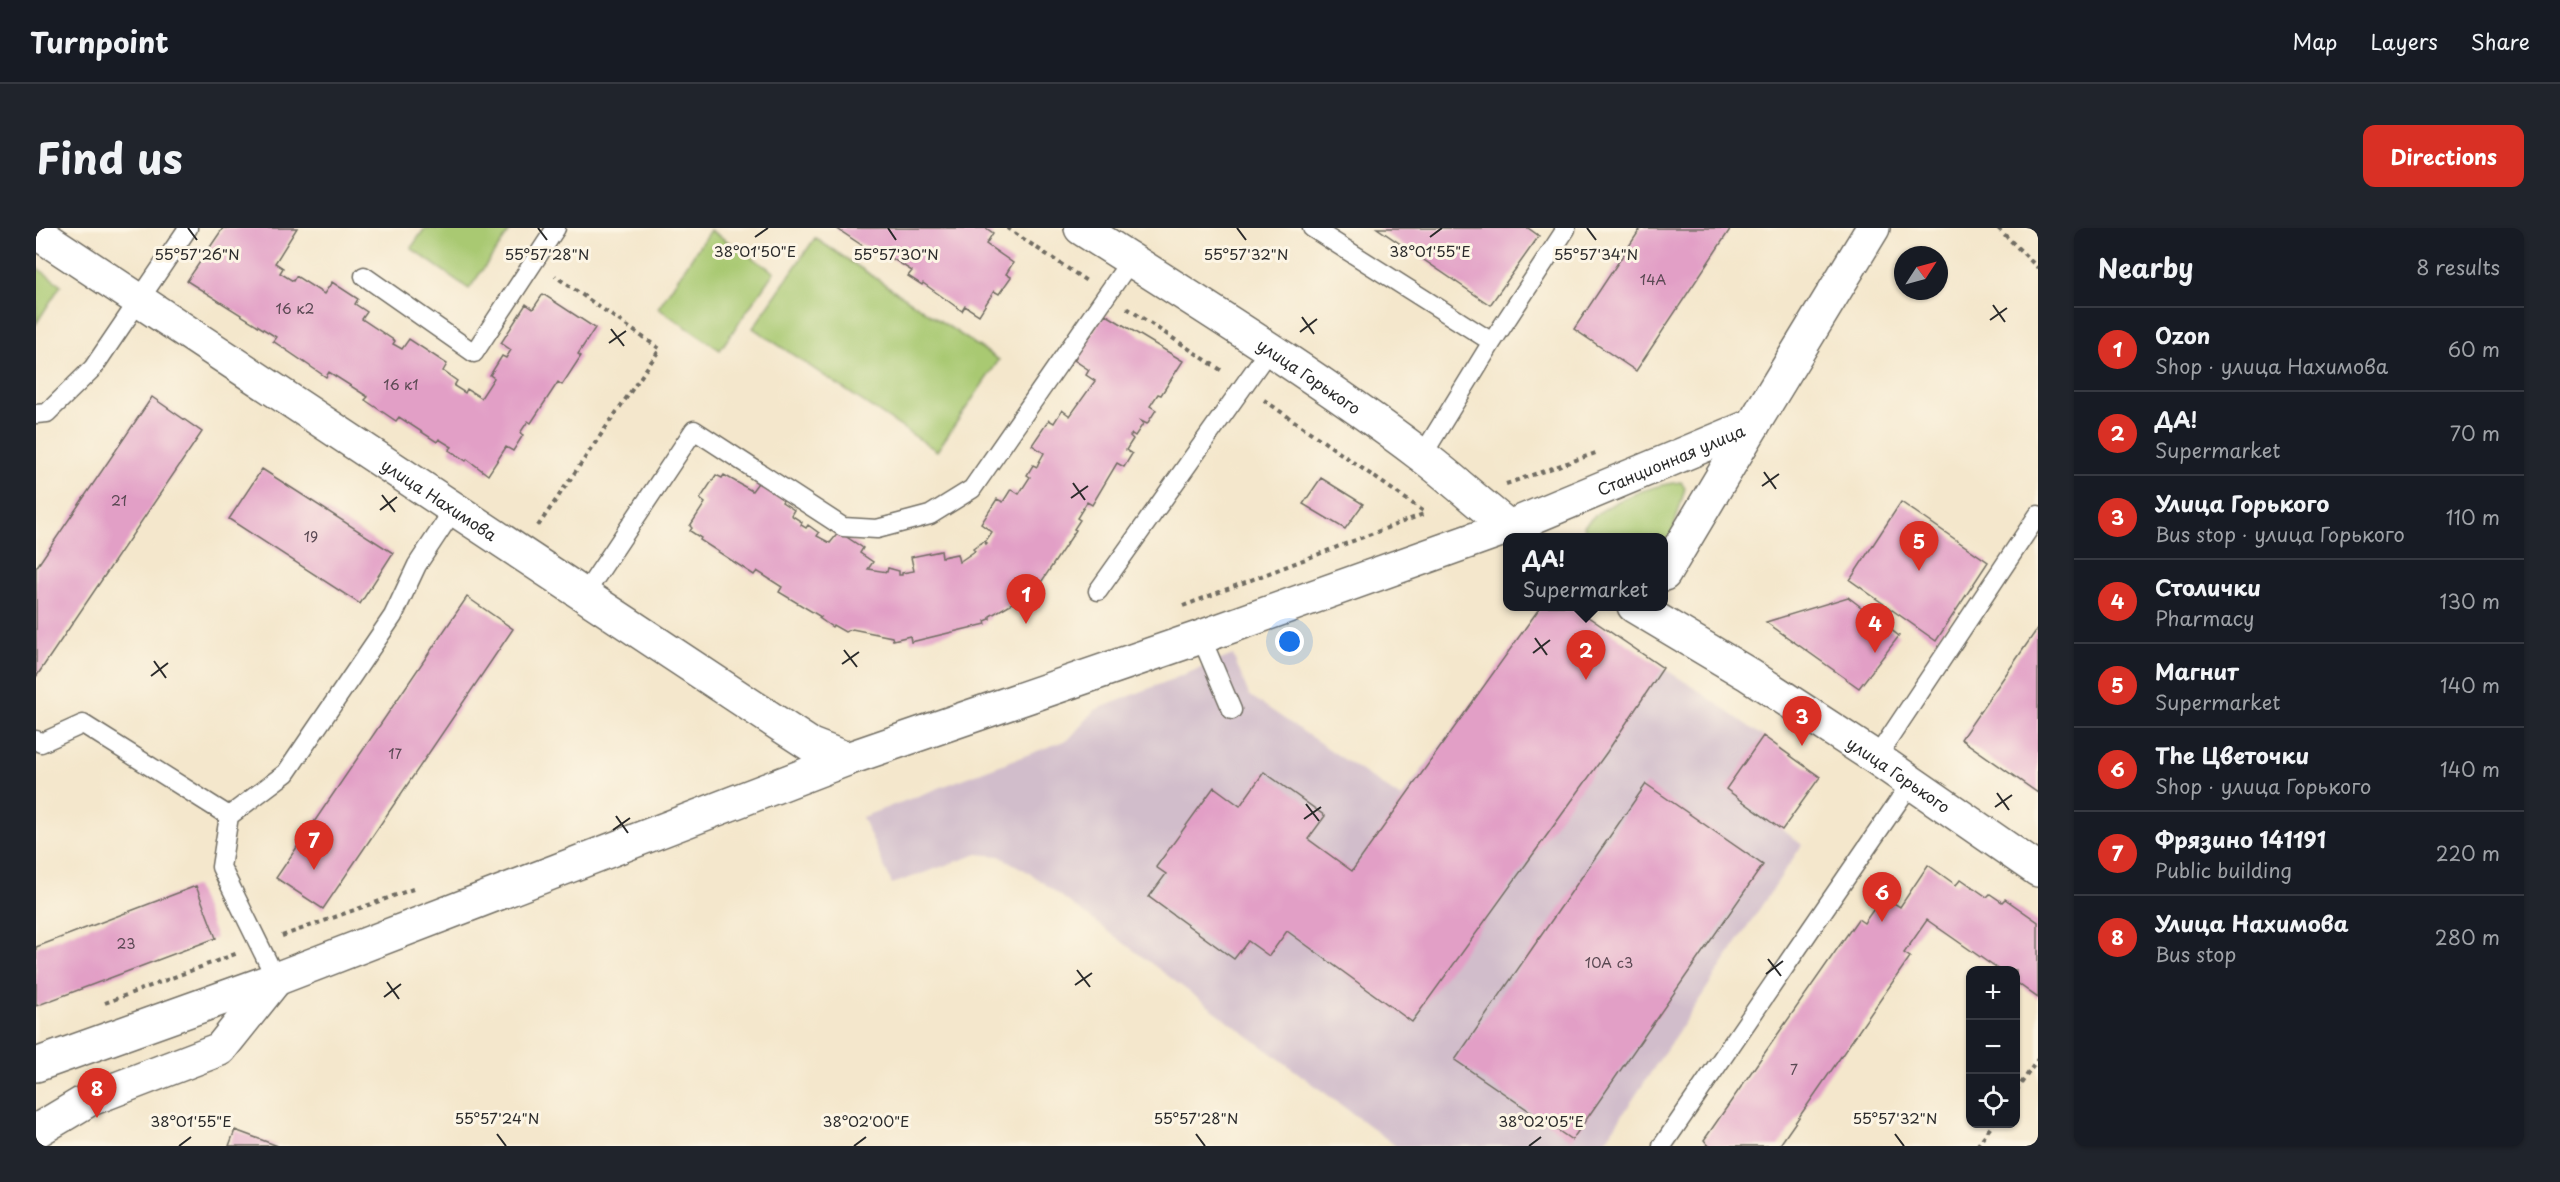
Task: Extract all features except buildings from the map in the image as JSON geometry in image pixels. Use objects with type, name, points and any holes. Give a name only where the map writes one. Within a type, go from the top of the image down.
[{"type":"street","name":"Станционная улица","points":[[1517,532],[1753,425],[1873,228]]},
{"type":"street","name":"улица Нахимова","points":[[36,232],[811,745],[847,759]]},
{"type":"street","name":"улица Горького","points":[[1096,232],[1131,261],[1269,350],[1422,456],[1469,497],[1517,532]]},
{"type":"street","points":[[1668,567],[1753,425]]},
{"type":"street","name":"Станционная улица","points":[[36,1065],[276,979],[847,759],[1201,637],[1503,537]]},
{"type":"street","name":"улица Горького","points":[[1645,611],[1715,653],[1876,758],[2038,870]]},
{"type":"street","points":[[36,1131],[88,1100],[220,1049],[276,979]]},
{"type":"lane","points":[[36,414],[47,413],[93,368],[141,302],[188,228]]},
{"type":"lane","points":[[364,276],[474,353],[556,228]]},
{"type":"lane","points":[[1312,228],[1492,342]]},
{"type":"lane","points":[[1422,456],[1566,228]]},
{"type":"lane","points":[[584,595],[694,430],[843,527],[877,529],[930,515],[972,489],[1131,261]]},
{"type":"lane","points":[[1098,591],[1269,350]]},
{"type":"lane","points":[[276,979],[221,867],[230,816],[286,773],[393,616],[417,565],[454,509]]},
{"type":"lane","points":[[1876,758],[2038,515]]},
{"type":"lane","points":[[1201,637],[1232,710]]},
{"type":"lane","points":[[36,740],[41,743],[83,723],[230,816]]},
{"type":"lane","points":[[1662,1146],[1911,783]]},
{"type":"path","points":[[1006,228],[1244,385],[1426,513]]},
{"type":"path","points":[[1998,228],[2038,268]]},
{"type":"path","points":[[520,552],[660,349],[534,261]]},
{"type":"path","points":[[1503,485],[1605,450]]},
{"type":"path","points":[[2020,1085],[2038,1059]]},
{"type":"path","points":[[1977,1146],[1990,1128]]},
{"type":"shaded area","points":[[1233,655],[1249,695],[1401,798],[1496,671],[1663,668],[1820,777],[1782,829],[1802,845],[1602,1146],[1396,1146],[1030,873],[999,856],[978,854],[892,884],[862,817],[1069,739],[1095,710]]},
{"type":"green space","points":[[425,228],[512,228],[469,289],[411,248]]},
{"type":"green space","points":[[710,230],[774,272],[720,350],[658,308]]},
{"type":"green space","points":[[815,238],[999,360],[937,451],[753,328]]},
{"type":"green space","points":[[36,267],[61,285],[36,324]]},
{"type":"green space","points":[[1681,482],[1685,488],[1668,542],[1668,533],[1586,533],[1584,526],[1603,510],[1628,496]]},
{"type":"place","name":"Магнит","points":[[1919,571]]},
{"type":"place","name":"Ozon","points":[[1026,624]]},
{"type":"place","name":"Столички","points":[[1875,653]]},
{"type":"place","name":"ДА!","points":[[1586,680]]},
{"type":"place","name":"Улица Горького","points":[[1802,746]]},
{"type":"place","name":"Фрязино 141191","points":[[314,870]]},
{"type":"place","name":"The Цветочки","points":[[1882,922]]},
{"type":"place","name":"Улица Нахимова","points":[[97,1118]]}]
